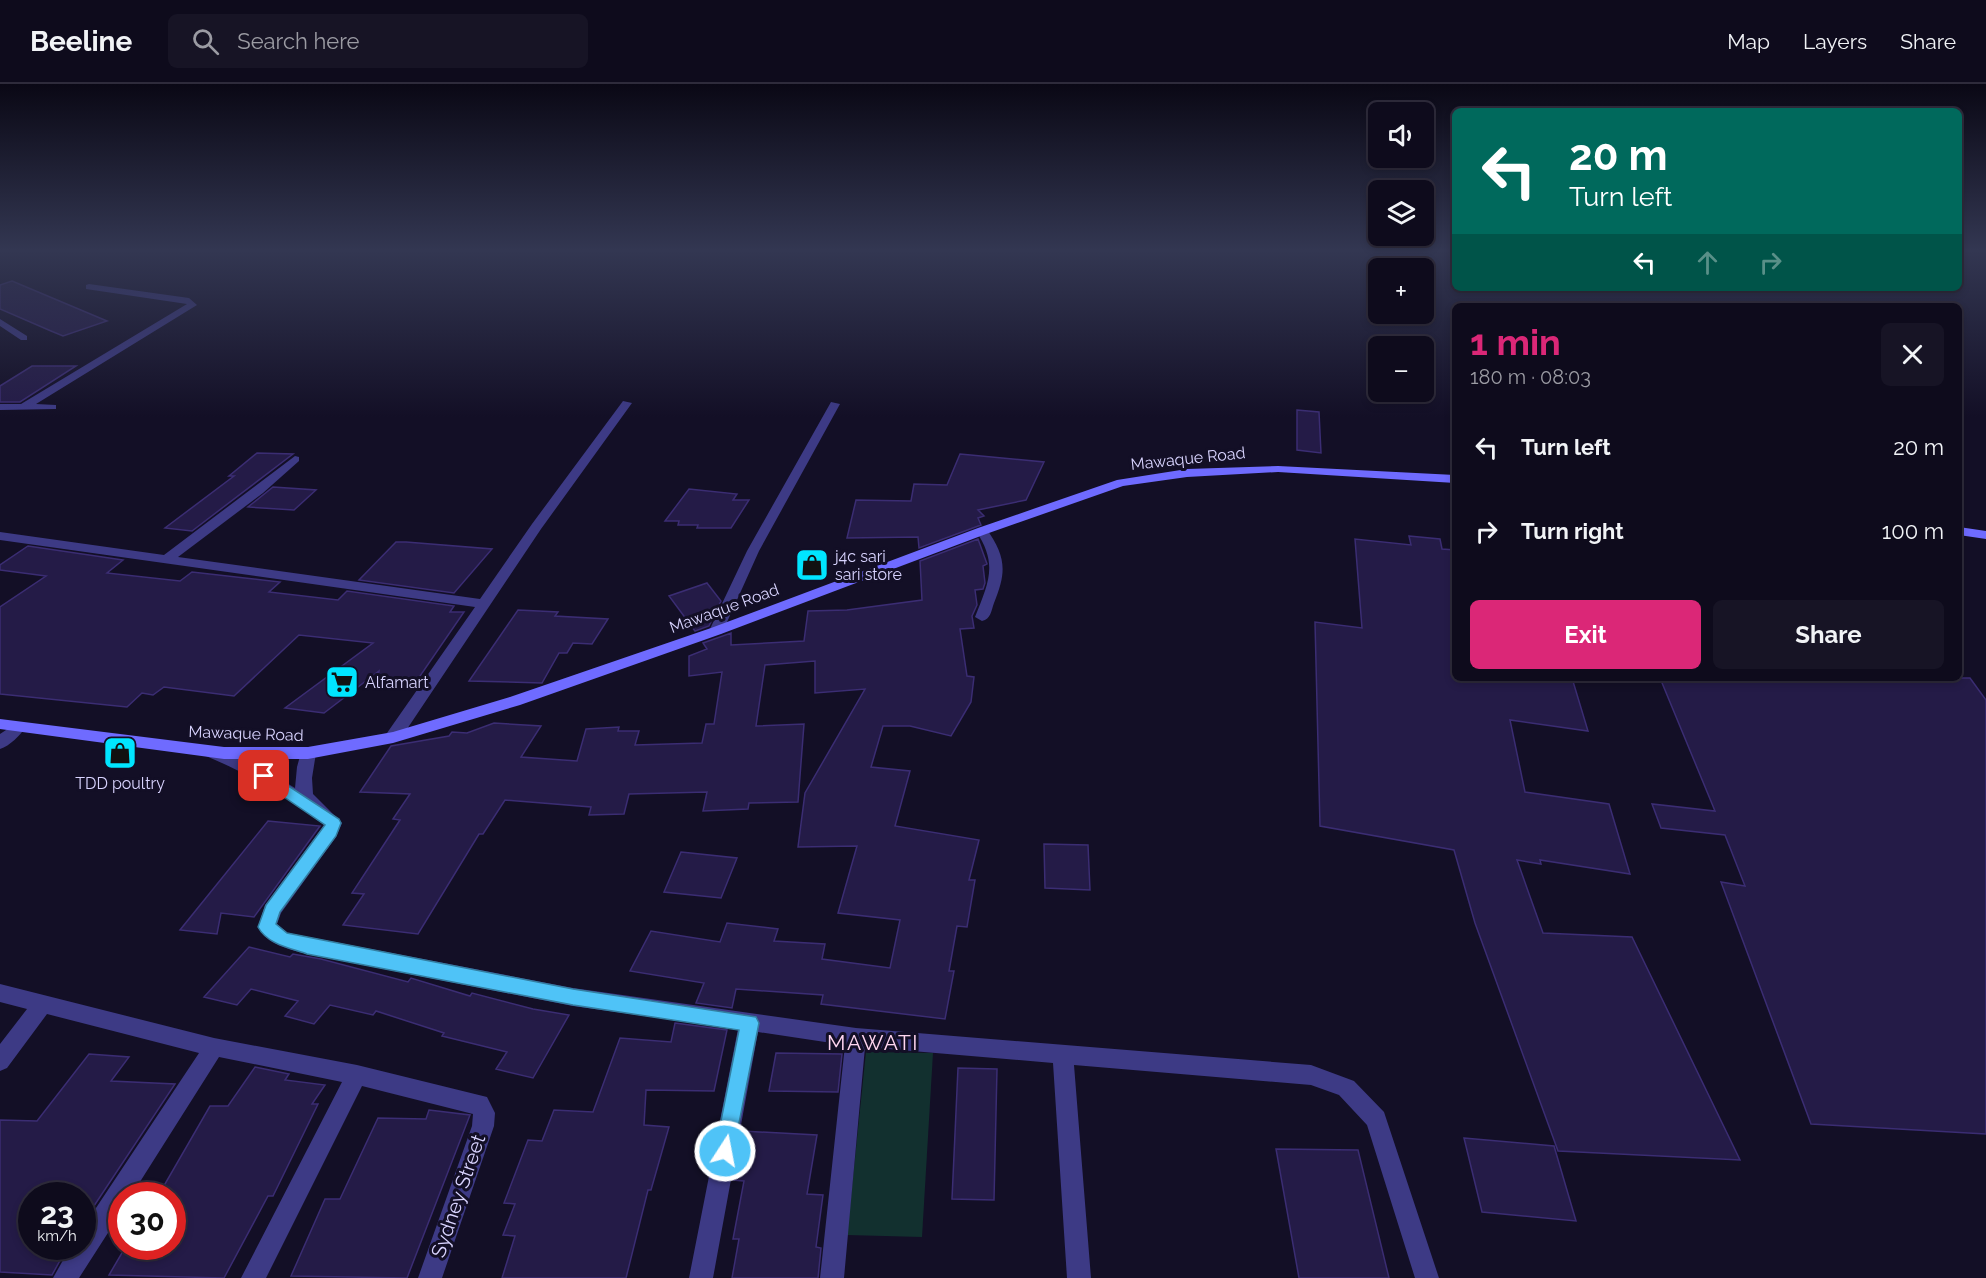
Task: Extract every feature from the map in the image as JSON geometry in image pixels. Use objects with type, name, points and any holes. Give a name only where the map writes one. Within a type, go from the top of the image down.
[{"type":"main road","name":"Mawaque Road","points":[[0,724],[212,752],[308,753],[393,737],[515,701],[716,631],[982,531],[1120,483],[1176,474],[1278,468],[1452,480]]},
{"type":"main road","points":[[1962,531],[1986,535]]},
{"type":"street","points":[[23,407],[189,306]]},
{"type":"street","points":[[0,322],[24,338]]},
{"type":"street","points":[[393,737],[483,604],[627,403]]},
{"type":"street","points":[[716,631],[753,551],[835,404]]},
{"type":"street","points":[[0,407],[52,407]]},
{"type":"street","points":[[169,558],[259,490],[295,459]]},
{"type":"street","points":[[982,531],[999,565],[982,617]]},
{"type":"street","points":[[0,536],[483,604]]},
{"type":"street","points":[[0,742],[18,727]]},
{"type":"street","points":[[212,752],[250,768],[309,804],[333,823],[330,832],[272,910],[267,927],[282,939],[307,946],[573,997],[750,1023],[856,1037],[1311,1075],[1346,1088],[1376,1119],[1427,1278]]},
{"type":"street","points":[[308,753],[302,784],[309,804]]},
{"type":"street","points":[[0,993],[214,1047],[357,1075],[253,1278]]},
{"type":"street","points":[[0,1061],[44,1004]]},
{"type":"street","points":[[701,1278],[750,1023]]},
{"type":"street","points":[[832,1278],[856,1037]]},
{"type":"street","points":[[65,1278],[214,1047]]},
{"type":"street","points":[[1063,1055],[1079,1278]]},
{"type":"street","name":"Sydney Street","points":[[357,1075],[479,1104],[484,1113],[483,1126],[430,1278]]},
{"type":"green space","points":[[866,1052],[933,1053],[922,1237],[847,1235]]},
{"type":"building","points":[[0,306],[71,306],[107,321],[63,336],[0,309]]},
{"type":"building","points":[[32,366],[76,366],[20,402],[0,402],[0,386]]},
{"type":"building","points":[[1297,410],[1319,412],[1321,453],[1297,450]]},
{"type":"building","points":[[257,453],[293,454],[192,531],[165,528],[234,476],[229,476]]},
{"type":"building","points":[[960,454],[1044,462],[1026,500],[978,510],[984,516],[978,518],[981,525],[919,548],[918,537],[847,538],[856,500],[911,501],[914,484],[947,485]]},
{"type":"building","points":[[273,487],[316,490],[294,510],[248,507]]},
{"type":"building","points":[[689,489],[737,494],[733,500],[749,500],[731,528],[697,528],[698,525],[678,525],[679,521],[665,521]]},
{"type":"building","points":[[1409,536],[1440,539],[1442,549],[1452,550],[1452,681],[1573,681],[1588,731],[1510,720],[1525,792],[1609,804],[1630,874],[1540,860],[1541,864],[1517,860],[1543,933],[1632,937],[1740,1160],[1558,1151],[1475,923],[1454,850],[1320,826],[1315,622],[1362,628],[1355,539],[1411,545]]},
{"type":"building","points":[[978,539],[987,564],[983,566],[985,583],[983,589],[975,590],[977,605],[972,616],[974,628],[960,629],[967,676],[974,677],[971,702],[951,736],[910,726],[883,726],[871,767],[910,771],[895,826],[979,840],[969,880],[975,880],[967,927],[957,926],[949,971],[954,971],[945,1019],[821,1004],[823,995],[736,989],[732,1008],[696,1003],[704,983],[630,971],[651,931],[720,942],[727,923],[778,929],[774,941],[825,944],[822,959],[890,968],[900,920],[838,913],[857,846],[798,847],[805,793],[865,689],[815,693],[815,661],[765,665],[756,726],[804,724],[798,802],[749,803],[748,809],[703,811],[707,792],[629,794],[624,814],[589,815],[591,807],[505,800],[483,834],[479,834],[418,934],[343,925],[364,894],[352,893],[400,820],[393,819],[410,794],[360,792],[391,746],[449,736],[452,732],[467,733],[494,723],[541,726],[521,757],[577,761],[586,729],[619,727],[618,731],[639,731],[635,745],[702,743],[706,724],[714,724],[722,672],[689,676],[689,656],[707,649],[703,643],[731,633],[731,645],[804,641],[808,611],[847,610],[922,600],[920,561]]},
{"type":"building","points":[[396,542],[492,549],[454,593],[359,580]]},
{"type":"building","points":[[28,546],[123,560],[107,573],[180,581],[192,572],[280,582],[269,592],[338,600],[347,591],[454,606],[450,612],[464,612],[418,679],[378,678],[379,671],[324,713],[285,708],[373,643],[299,635],[234,696],[164,687],[153,695],[142,693],[127,707],[0,694],[0,607],[46,576],[0,570],[0,565]]},
{"type":"building","points":[[707,583],[721,601],[709,626],[695,631],[669,596]]},
{"type":"building","points":[[518,610],[558,612],[555,616],[608,619],[592,644],[573,643],[567,653],[559,653],[542,683],[469,681]]},
{"type":"building","points":[[1962,678],[1970,678],[1986,700],[1986,1134],[1811,1124],[1721,882],[1745,886],[1725,835],[1661,828],[1652,804],[1715,811],[1661,681],[1962,681]]},
{"type":"building","points":[[268,821],[320,826],[254,917],[221,913],[217,934],[180,930]]},
{"type":"building","points":[[1044,844],[1088,845],[1090,890],[1045,888]]},
{"type":"building","points":[[681,852],[737,858],[721,898],[664,892]]},
{"type":"building","points":[[249,947],[290,957],[293,954],[321,959],[408,982],[411,978],[470,996],[472,993],[533,1009],[569,1015],[533,1078],[496,1069],[507,1052],[442,1036],[444,1033],[376,1011],[373,1015],[330,1005],[314,1024],[285,1016],[298,1001],[251,989],[237,1005],[204,997]]},
{"type":"building","points":[[675,1023],[727,1030],[714,1091],[646,1090],[644,1125],[669,1127],[651,1190],[648,1190],[626,1278],[502,1278],[515,1236],[503,1235],[515,1204],[504,1203],[528,1140],[542,1141],[554,1110],[593,1112],[620,1038],[671,1042]]},
{"type":"building","points":[[776,1053],[842,1054],[838,1092],[769,1091]]},
{"type":"building","points":[[89,1054],[129,1057],[111,1081],[175,1084],[96,1203],[96,1182],[18,1182],[18,1260],[60,1260],[52,1275],[0,1272],[0,1120],[37,1121]]},
{"type":"building","points":[[255,1067],[289,1074],[285,1080],[325,1085],[312,1104],[318,1104],[273,1196],[268,1196],[224,1278],[109,1275],[118,1260],[186,1260],[186,1182],[166,1182],[210,1106],[228,1106]]},
{"type":"building","points":[[958,1068],[997,1069],[994,1200],[952,1199]]},
{"type":"building","points":[[429,1110],[470,1115],[407,1278],[291,1276],[325,1199],[340,1199],[378,1118],[426,1119]]},
{"type":"building","points":[[742,1131],[817,1135],[807,1194],[823,1195],[816,1247],[821,1248],[818,1278],[732,1278],[739,1239],[733,1239],[744,1181],[733,1180]]},
{"type":"building","points":[[1464,1138],[1554,1146],[1576,1221],[1482,1212]]},
{"type":"building","points":[[1276,1149],[1358,1150],[1389,1278],[1299,1278]]},
{"type":"place","name":"j4c sari sari store","points":[[812,565]]},
{"type":"place","name":"Alfamart","points":[[342,682]]},
{"type":"place","name":"TDD poultry","points":[[120,753]]},
{"type":"district","name":"MAWATI","points":[[873,1043]]},
{"type":"route","points":[[264,776],[309,804],[333,823],[330,832],[272,910],[267,927],[282,939],[307,946],[573,997],[750,1023],[725,1151]]}]
